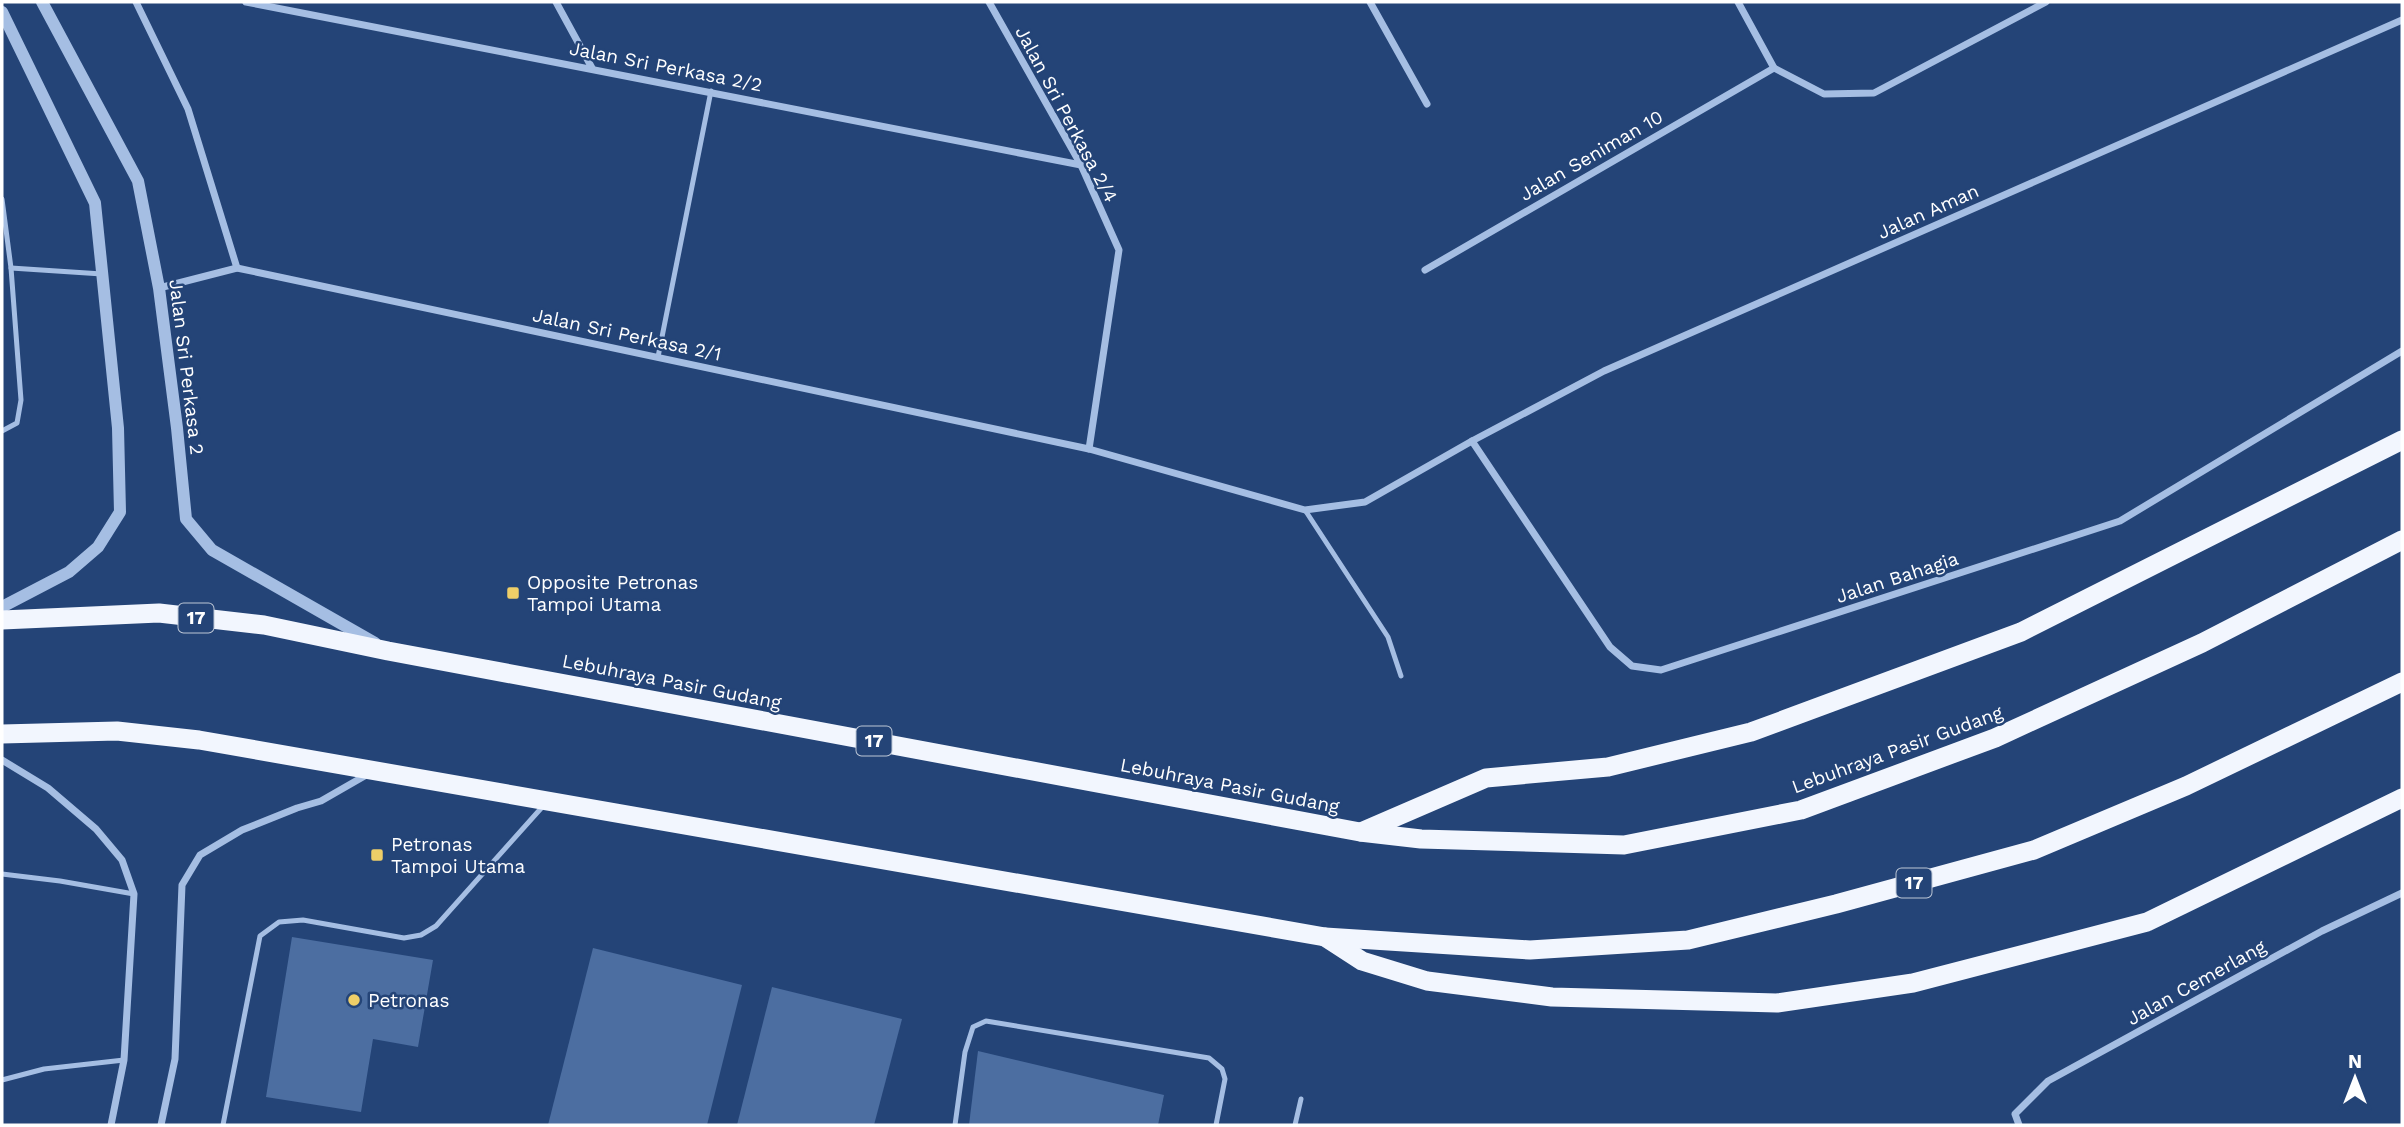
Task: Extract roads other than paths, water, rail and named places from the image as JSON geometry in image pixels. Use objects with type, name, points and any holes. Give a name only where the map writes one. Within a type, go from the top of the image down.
[{"type":"highway","points":[[1360,832],[1486,778],[1608,766],[1751,732],[2021,632],[2402,440]]},
{"type":"highway","name":"Lebuhraya Pasir Gudang","points":[[2,620],[159,613],[264,625],[388,651],[1360,832],[1420,839],[1624,845],[1801,810],[1995,738],[2202,643],[2402,540]]},
{"type":"highway","name":"17","points":[[2,734],[117,731],[199,740],[1325,937],[1530,950],[1688,940],[1836,904],[2034,850],[2186,786],[2402,682]]},
{"type":"highway","points":[[1325,937],[1362,961],[1427,981],[1552,997],[1777,1003],[1913,982],[2147,922],[2402,798]]},
{"type":"street","name":"Jalan Sri Perkasa 2","points":[[42,2],[138,181],[159,288],[186,519],[212,550],[388,651]]},
{"type":"street","points":[[136,2],[188,109],[237,268]]},
{"type":"street","name":"Jalan Sri Perkasa 2/2","points":[[246,2],[1081,165]]},
{"type":"street","points":[[556,2],[592,68]]},
{"type":"street","name":"Jalan Sri Perkasa 2/4","points":[[989,2],[1081,165],[1119,250],[1089,449]]},
{"type":"street","points":[[1370,2],[1427,104]]},
{"type":"street","points":[[1738,2],[1774,68],[1824,94],[1874,93],[2046,2]]},
{"type":"street","points":[[2,12],[95,203],[118,428],[120,512],[98,547],[69,572],[2,607]]},
{"type":"street","name":"Jalan Aman","points":[[1306,510],[1365,502],[1604,371],[2402,20]]},
{"type":"street","name":"Jalan Seniman 10","points":[[1424,270],[1774,68]]},
{"type":"street","name":"Jalan Sri Perkasa 2/1","points":[[159,288],[237,268],[1089,449],[1306,510]]},
{"type":"street","name":"Jalan Bahagia","points":[[1472,441],[1610,648],[1633,666],[1661,670],[2120,521],[2402,351]]},
{"type":"street","points":[[2,760],[48,788],[96,829],[122,860],[134,894],[124,1060],[111,1125]]},
{"type":"street","points":[[161,1125],[175,1059],[182,885],[200,855],[242,830],[321,801],[375,770]]},
{"type":"street","name":"Jalan Cemerlang","points":[[2019,1125],[2015,1114],[2048,1081],[2322,931],[2402,893]]},
{"type":"lane","points":[[658,357],[711,91]]},
{"type":"lane","points":[[2,199],[11,268],[21,400],[17,423],[2,431]]},
{"type":"lane","points":[[11,268],[102,274]]},
{"type":"lane","points":[[1306,510],[1388,637],[1401,676]]},
{"type":"lane","points":[[223,1125],[260,936],[279,922],[303,920],[404,938],[421,935],[436,926],[548,800]]},
{"type":"lane","points":[[2,874],[134,894]]},
{"type":"lane","points":[[954,1125],[965,1052],[973,1027],[986,1021],[1209,1058],[1222,1069],[1225,1079],[1216,1125]]},
{"type":"lane","points":[[2,1080],[44,1069],[124,1060]]},
{"type":"lane","points":[[1295,1125],[1301,1099]]},
{"type":"place","name":"Opposite Petronas Tampoi Utama","points":[[513,593]]},
{"type":"place","name":"Petronas Tampoi Utama","points":[[377,855]]},
{"type":"place","name":"Petronas","points":[[354,1000]]}]
